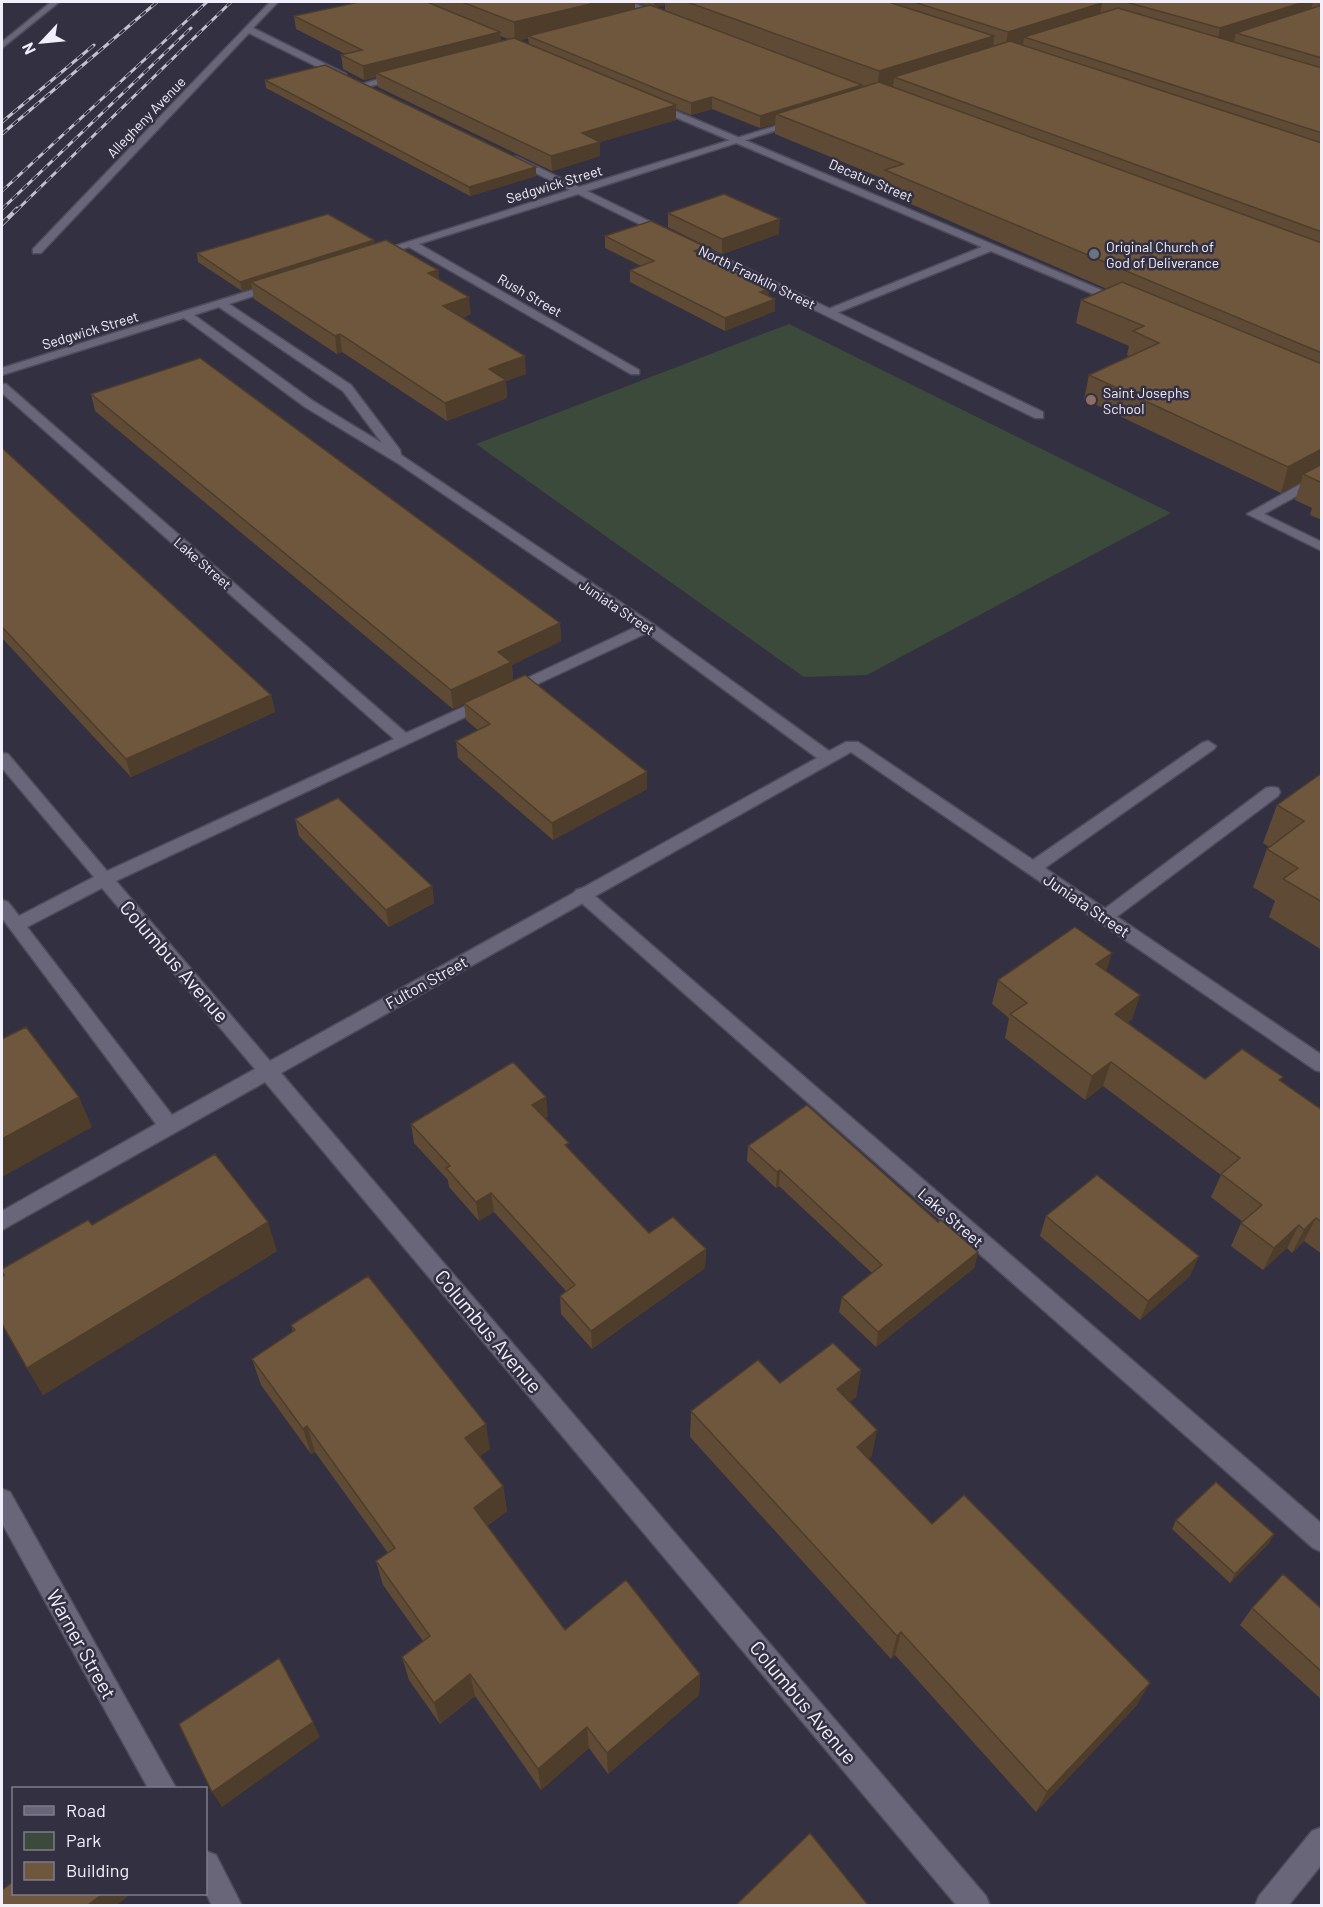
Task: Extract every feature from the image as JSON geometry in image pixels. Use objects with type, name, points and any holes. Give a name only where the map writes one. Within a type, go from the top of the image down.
[{"type":"street","points":[[2,46],[55,2]]},
{"type":"street","name":"Allegheny Avenue","points":[[37,250],[274,2]]},
{"type":"street","points":[[624,2],[672,20]]},
{"type":"street","points":[[628,17],[670,6]]},
{"type":"street","points":[[248,29],[374,91]]},
{"type":"street","points":[[363,85],[407,74]]},
{"type":"street","name":"Decatur Street","points":[[643,100],[1134,308]]},
{"type":"street","name":"Sedgwick Street","points":[[366,257],[813,117]]},
{"type":"street","name":"North Franklin Street","points":[[503,154],[1039,415]]},
{"type":"street","name":"Rush Street","points":[[410,243],[635,372]]},
{"type":"street","points":[[830,312],[992,247]]},
{"type":"street","name":"Sedgwick Street","points":[[2,372],[288,282]]},
{"type":"street","name":"Juniata Street","points":[[221,303],[346,388],[403,461]]},
{"type":"street","name":"Juniata Street","points":[[185,314],[309,404],[403,461],[648,627],[828,758]]},
{"type":"street","name":"Lake Street","points":[[2,387],[405,740]]},
{"type":"street","points":[[1322,476],[1254,514],[1322,547]]},
{"type":"street","points":[[16,925],[105,879],[648,627]]},
{"type":"street","name":"Juniata Street","points":[[852,745],[1322,1065]]},
{"type":"street","name":"Fulton Street","points":[[2,1221],[582,894],[852,745]]},
{"type":"street","points":[[1033,868],[1208,747]]},
{"type":"street","name":"Columbus Avenue","points":[[2,758],[976,1905]]},
{"type":"street","points":[[1105,917],[1272,792]]},
{"type":"street","name":"Lake Street","points":[[582,894],[1322,1540]]},
{"type":"street","points":[[2,906],[169,1126]]},
{"type":"street","name":"Warner Street","points":[[2,1500],[162,1787]]},
{"type":"street","points":[[1269,1905],[1322,1841]]},
{"type":"street","points":[[207,1867],[228,1905]]},
{"type":"green space","points":[[789,324],[1171,513],[867,675],[804,677],[476,444]]},
{"type":"building","points":[[359,2],[427,2],[500,32],[363,66],[341,55],[362,50],[294,16]]},
{"type":"building","points":[[462,2],[599,2],[514,22]]},
{"type":"building","points":[[687,2],[889,2],[994,36],[879,71]]},
{"type":"building","points":[[914,2],[1097,2],[1102,3],[1008,32]]},
{"type":"building","points":[[1126,2],[1304,2],[1220,28]]},
{"type":"building","points":[[650,5],[862,85],[760,116],[712,97],[691,103],[528,36]]},
{"type":"building","points":[[1322,5],[1322,58],[1236,33]]},
{"type":"building","points":[[1118,8],[1322,68],[1322,133],[1024,37]]},
{"type":"building","points":[[514,38],[676,105],[582,133],[600,142],[551,156],[376,73]]},
{"type":"building","points":[[1010,41],[1322,143],[1322,232],[894,77]]},
{"type":"building","points":[[325,65],[536,167],[469,187],[265,80]]},
{"type":"building","points":[[879,82],[1322,243],[1322,353],[885,170],[903,164],[776,114]]},
{"type":"building","points":[[724,194],[780,219],[722,239],[668,213]]},
{"type":"building","points":[[328,214],[374,240],[240,282],[197,253]]},
{"type":"building","points":[[651,221],[706,247],[694,251],[769,289],[760,292],[775,299],[725,318],[630,270],[654,261],[605,236]]},
{"type":"building","points":[[386,240],[438,270],[428,273],[469,297],[443,306],[525,356],[489,369],[506,380],[445,403],[340,334],[335,336],[251,282]]},
{"type":"building","points":[[1122,282],[1322,364],[1322,449],[1288,467],[1089,375],[1159,343],[1133,331],[1144,326],[1081,300]]},
{"type":"building","points":[[200,358],[560,623],[498,652],[511,662],[451,690],[91,394]]},
{"type":"building","points":[[2,448],[271,695],[126,759],[2,627]]},
{"type":"building","points":[[1322,464],[1322,483],[1303,474]]},
{"type":"building","points":[[525,675],[647,772],[552,823],[456,741],[490,724],[464,703]]},
{"type":"building","points":[[1322,773],[1322,902],[1283,879],[1298,868],[1267,849],[1304,821],[1277,805]]},
{"type":"building","points":[[338,798],[432,886],[386,910],[295,819]]},
{"type":"building","points":[[1075,927],[1112,953],[1096,964],[1140,995],[1115,1014],[1205,1079],[1242,1049],[1283,1077],[1279,1080],[1322,1110],[1322,1222],[1316,1218],[1304,1230],[1299,1225],[1274,1248],[1241,1223],[1262,1205],[1221,1174],[1240,1158],[1111,1062],[1092,1076],[1010,1014],[1027,1003],[998,980]]},
{"type":"building","points":[[26,1027],[79,1097],[2,1139],[2,1039]]},
{"type":"building","points":[[513,1062],[546,1097],[532,1105],[569,1143],[565,1145],[649,1233],[673,1217],[706,1249],[591,1331],[560,1296],[575,1285],[491,1193],[476,1202],[446,1168],[450,1166],[411,1124]]},
{"type":"building","points":[[807,1105],[938,1222],[941,1220],[978,1252],[878,1332],[842,1297],[882,1265],[780,1170],[777,1172],[748,1146]]},
{"type":"building","points":[[215,1154],[268,1222],[27,1368],[2,1324],[2,1277],[4,1275],[2,1269],[88,1220],[92,1225]]},
{"type":"building","points":[[1097,1175],[1199,1256],[1148,1301],[1046,1216]]},
{"type":"building","points":[[368,1276],[486,1424],[465,1438],[503,1486],[474,1508],[565,1630],[626,1580],[700,1674],[607,1753],[587,1727],[538,1769],[470,1674],[434,1703],[402,1657],[430,1636],[376,1561],[395,1548],[307,1426],[303,1429],[252,1359],[295,1330],[291,1325]]},
{"type":"building","points":[[833,1343],[861,1370],[837,1389],[877,1430],[857,1447],[932,1524],[964,1495],[1150,1683],[1047,1792],[901,1632],[897,1636],[691,1411],[758,1360],[780,1383]]},
{"type":"building","points":[[1216,1482],[1274,1534],[1235,1574],[1176,1520]]},
{"type":"building","points":[[1283,1574],[1322,1609],[1322,1672],[1252,1608]]},
{"type":"building","points":[[279,1658],[313,1722],[212,1792],[179,1724]]},
{"type":"building","points":[[810,1833],[868,1905],[736,1905]]},
{"type":"building","points":[[12,1882],[12,1895],[101,1895],[88,1905],[2,1905],[2,1890]]},
{"type":"railway","points":[[2,134],[157,2]]},
{"type":"railway","points":[[2,191],[207,2]]},
{"type":"railway","points":[[16,211],[231,2]]},
{"type":"railway","points":[[2,209],[191,28]]},
{"type":"railway","points":[[2,122],[94,45]]},
{"type":"railway","points":[[2,224],[17,209]]},
{"type":"place","name":"Original Church of God of Deliverance","points":[[1094,254]]},
{"type":"place","name":"Saint Josephs School","points":[[1091,400]]}]
